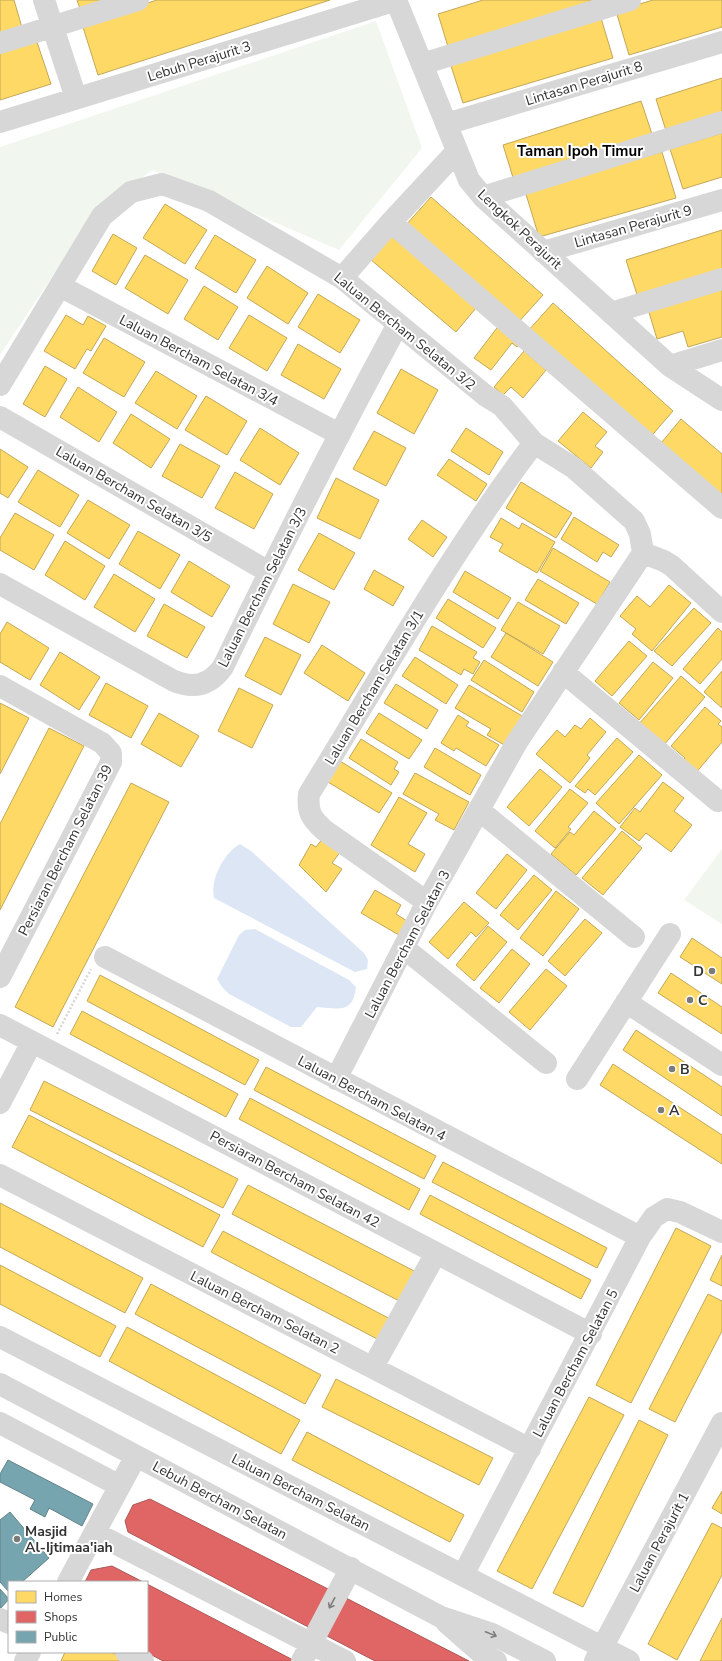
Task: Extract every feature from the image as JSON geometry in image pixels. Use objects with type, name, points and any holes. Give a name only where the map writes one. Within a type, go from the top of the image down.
[{"type":"street","points":[[44,0],[76,98]]},
{"type":"street","points":[[0,43],[138,0]]},
{"type":"street","name":"Lengkok Perajurit","points":[[397,0],[470,180],[483,197],[670,366],[722,400]]},
{"type":"street","name":"Lebuh Perajurit 3","points":[[0,122],[397,0]]},
{"type":"street","points":[[422,64],[630,0]]},
{"type":"street","name":"Lintasan Perajurit 8","points":[[446,124],[722,42]]},
{"type":"street","points":[[483,197],[722,122]]},
{"type":"street","points":[[342,278],[457,150]]},
{"type":"street","name":"Laluan Bercham Selatan 3/2","points":[[0,385],[102,216],[131,192],[162,184],[209,201],[342,278],[486,396],[502,406],[534,443],[574,468],[634,520],[640,534],[643,553]]},
{"type":"street","name":"Lintasan Perajurit 9","points":[[543,252],[722,200]]},
{"type":"street","points":[[391,222],[722,508]]},
{"type":"street","points":[[611,313],[722,279]]},
{"type":"street","name":"Laluan Bercham Selatan 3/4","points":[[60,286],[339,434]]},
{"type":"street","name":"Laluan Bercham Selatan 3/3","points":[[0,584],[184,686],[196,686],[207,683],[216,676],[223,667],[339,434],[398,324]]},
{"type":"street","points":[[670,366],[722,350]]},
{"type":"street","name":"Laluan Bercham Selatan 3/5","points":[[0,417],[269,572]]},
{"type":"street","name":"Laluan Bercham Selatan 3/1","points":[[427,902],[324,830],[313,820],[308,805],[309,794],[408,629],[501,487],[534,443]]},
{"type":"street","points":[[643,553],[664,561],[672,566],[722,612]]},
{"type":"street","name":"Laluan Bercham Selatan 3","points":[[336,1079],[427,902],[517,742],[643,553]]},
{"type":"street","points":[[563,672],[718,801]]},
{"type":"street","name":"Persiaran Bercham Selatan 39","points":[[0,686],[102,743],[110,753],[111,762],[0,977]]},
{"type":"street","points":[[479,810],[634,937]]},
{"type":"street","points":[[577,1079],[670,934]]},
{"type":"street","points":[[404,948],[546,1063]]},
{"type":"street","name":"Laluan Bercham Selatan 4","points":[[105,957],[640,1237]]},
{"type":"street","points":[[626,1002],[722,1065]]},
{"type":"street","name":"Persiaran Bercham Selatan 42","points":[[0,1025],[591,1334]]},
{"type":"street","points":[[0,1103],[40,1046]]},
{"type":"street","name":"Laluan Bercham Selatan 2","points":[[0,1175],[530,1449]]},
{"type":"street","name":"Laluan Bercham Selatan 5","points":[[463,1575],[591,1334],[640,1237],[654,1217],[667,1209],[680,1212],[722,1232]]},
{"type":"street","points":[[373,1367],[436,1253]]},
{"type":"street","name":"Laluan Bercham Selatan","points":[[0,1337],[463,1575],[599,1654],[629,1661]]},
{"type":"street","name":"Lebuh Bercham Selatan","points":[[0,1384],[351,1568],[441,1617]]},
{"type":"street","points":[[0,1423],[120,1486]]},
{"type":"street","name":"Laluan Perajurit 1","points":[[599,1654],[722,1423]]},
{"type":"street","points":[[69,1581],[136,1456]]},
{"type":"street","points":[[95,1532],[307,1652],[345,1661]]},
{"type":"street","points":[[307,1652],[351,1568]]},
{"type":"street","points":[[441,1617],[488,1656],[505,1657],[514,1661]]},
{"type":"street","points":[[441,1617],[492,1634],[545,1661]]},
{"type":"street","points":[[128,1653],[143,1661]]},
{"type":"path","points":[[40,1046],[96,959],[98,957],[105,957]]},
{"type":"shaded area","points":[[376,21],[422,148],[339,250],[153,170],[99,206],[0,355],[0,147]]},
{"type":"shaded area","points":[[240,844],[251,851],[364,953],[368,960],[367,969],[355,972],[214,898],[213,891],[216,875],[224,860],[234,848]]},
{"type":"shaded area","points":[[722,849],[722,924],[684,900]]},
{"type":"shaded area","points":[[255,929],[349,980],[356,987],[354,996],[348,1006],[343,1008],[317,1007],[301,1027],[291,1027],[229,994],[217,979],[239,935],[245,930]]},
{"type":"building: Homes","points":[[0,0],[14,0],[23,31],[0,38]]},
{"type":"building: Homes","points":[[77,0],[130,0],[82,15]]},
{"type":"building: Homes","points":[[157,0],[330,0],[98,75],[82,24]]},
{"type":"building: Homes","points":[[483,0],[594,0],[449,50],[438,14]]},
{"type":"building: Homes","points":[[653,0],[722,0],[722,27],[629,55],[616,11]]},
{"type":"building: Homes","points":[[601,18],[613,58],[463,103],[450,63]]},
{"type":"building: Homes","points":[[36,39],[51,84],[0,100],[0,51]]},
{"type":"building: Homes","points":[[722,78],[722,120],[668,137],[656,99]]},
{"type":"building: Homes","points":[[641,101],[654,140],[515,184],[503,145]]},
{"type":"building: Homes","points":[[722,133],[722,177],[683,189],[670,149]]},
{"type":"building: Homes","points":[[662,152],[676,198],[539,237],[525,191]]},
{"type":"building: Homes","points":[[431,197],[543,295],[516,325],[404,227]]},
{"type":"building: Homes","points":[[165,204],[207,230],[185,264],[143,238]]},
{"type":"building: Homes","points":[[722,230],[722,275],[639,301],[626,260]]},
{"type":"building: Homes","points":[[113,234],[137,248],[116,285],[92,271]]},
{"type":"building: Homes","points":[[215,235],[256,260],[236,293],[195,268]]},
{"type":"building: Homes","points":[[390,235],[476,308],[456,332],[370,259]]},
{"type":"building: Homes","points":[[145,255],[188,280],[168,314],[125,288]]},
{"type":"building: Homes","points":[[267,266],[308,293],[288,324],[247,298]]},
{"type":"building: Homes","points":[[204,286],[238,307],[218,340],[184,319]]},
{"type":"building: Homes","points":[[722,287],[722,337],[688,347],[683,331],[657,339],[648,309]]},
{"type":"building: Homes","points":[[318,294],[360,320],[340,353],[298,327]]},
{"type":"building: Homes","points":[[553,303],[673,411],[647,441],[527,332]]},
{"type":"building: Homes","points":[[66,315],[83,325],[88,316],[106,326],[91,351],[87,349],[75,369],[44,351]]},
{"type":"building: Homes","points":[[249,315],[287,338],[267,371],[229,348]]},
{"type":"building: Homes","points":[[500,324],[521,341],[517,347],[512,343],[491,370],[474,358]]},
{"type":"building: Homes","points":[[104,338],[145,362],[124,397],[83,373]]},
{"type":"building: Homes","points":[[298,344],[341,369],[324,399],[281,375]]},
{"type":"building: Homes","points":[[524,351],[546,370],[523,398],[511,387],[503,395],[494,387]]},
{"type":"building: Homes","points":[[45,366],[67,379],[45,417],[23,404]]},
{"type":"building: Homes","points":[[401,369],[438,390],[414,434],[377,413]]},
{"type":"building: Homes","points":[[156,371],[197,396],[177,429],[135,403]]},
{"type":"building: Homes","points":[[78,387],[117,412],[99,442],[60,417]]},
{"type":"building: Homes","points":[[206,396],[247,421],[227,455],[185,430]]},
{"type":"building: Homes","points":[[583,412],[607,432],[595,446],[603,452],[591,468],[558,441]]},
{"type":"building: Homes","points":[[131,414],[170,439],[151,468],[113,443]]},
{"type":"building: Homes","points":[[681,419],[722,454],[722,504],[657,448]]},
{"type":"building: Homes","points":[[260,428],[299,453],[280,485],[240,460]]},
{"type":"building: Homes","points":[[466,428],[503,452],[489,475],[451,451]]},
{"type":"building: Homes","points":[[374,431],[406,448],[386,486],[353,469]]},
{"type":"building: Homes","points":[[180,444],[220,466],[202,498],[162,476]]},
{"type":"building: Homes","points":[[0,449],[28,467],[8,498],[0,493]]},
{"type":"building: Homes","points":[[449,459],[487,484],[476,501],[437,475]]},
{"type":"building: Homes","points":[[38,470],[79,495],[60,527],[18,502]]},
{"type":"building: Homes","points":[[235,472],[273,494],[254,529],[215,508]]},
{"type":"building: Homes","points":[[336,478],[379,500],[360,539],[317,518]]},
{"type":"building: Homes","points":[[521,482],[572,513],[556,538],[506,508]]},
{"type":"building: Homes","points":[[88,500],[130,525],[109,559],[67,533]]},
{"type":"building: Homes","points":[[15,513],[54,535],[34,570],[0,550],[0,538]]},
{"type":"building: Homes","points":[[574,517],[619,545],[611,557],[603,552],[597,562],[561,539]]},
{"type":"building: Homes","points":[[501,518],[519,529],[522,523],[555,542],[537,573],[499,551],[503,544],[490,537]]},
{"type":"building: Homes","points":[[422,520],[447,537],[433,557],[408,539]]},
{"type":"building: Homes","points":[[138,531],[180,555],[160,589],[119,564]]},
{"type":"building: Homes","points":[[319,533],[355,553],[334,590],[298,570]]},
{"type":"building: Homes","points":[[65,541],[105,566],[85,600],[45,575]]},
{"type":"building: Homes","points":[[553,548],[610,582],[597,604],[540,571]]},
{"type":"building: Homes","points":[[189,561],[230,586],[212,617],[171,592]]},
{"type":"building: Homes","points":[[374,570],[404,587],[393,606],[364,589]]},
{"type":"building: Homes","points":[[465,571],[511,598],[498,619],[453,592]]},
{"type":"building: Homes","points":[[114,574],[155,599],[135,632],[94,607]]},
{"type":"building: Homes","points":[[538,579],[579,603],[566,624],[525,600]]},
{"type":"building: Homes","points":[[293,584],[330,602],[309,643],[273,624]]},
{"type":"building: Homes","points":[[669,585],[691,603],[652,651],[632,634],[636,629],[620,616],[637,596],[650,607]]},
{"type":"building: Homes","points":[[448,599],[496,628],[483,648],[436,618]]},
{"type":"building: Homes","points":[[518,602],[560,626],[543,654],[501,630]]},
{"type":"building: Homes","points":[[164,604],[205,627],[187,658],[147,636]]},
{"type":"building: Homes","points":[[694,608],[711,623],[672,666],[654,651]]},
{"type":"building: Homes","points":[[7,622],[49,648],[30,680],[0,662],[0,634]]},
{"type":"building: Homes","points":[[432,626],[477,652],[473,658],[480,662],[473,674],[464,669],[461,675],[419,650]]},
{"type":"building: Homes","points":[[718,628],[722,632],[722,659],[700,684],[683,669]]},
{"type":"building: Homes","points":[[506,633],[553,662],[538,686],[491,657]]},
{"type":"building: Homes","points":[[265,637],[301,655],[281,695],[245,676]]},
{"type":"building: Homes","points":[[629,641],[647,656],[612,696],[595,681]]},
{"type":"building: Homes","points":[[322,645],[365,673],[348,701],[304,673]]},
{"type":"building: Homes","points":[[60,652],[100,677],[79,710],[40,685]]},
{"type":"building: Homes","points":[[415,657],[458,685],[446,704],[402,676]]},
{"type":"building: Homes","points":[[484,660],[534,692],[522,712],[471,680]]},
{"type":"building: Homes","points":[[653,662],[673,678],[639,720],[619,703]]},
{"type":"building: Homes","points":[[722,671],[722,708],[704,692]]},
{"type":"building: Homes","points":[[681,676],[705,697],[663,746],[638,725]]},
{"type":"building: Homes","points":[[106,683],[148,706],[131,738],[89,715]]},
{"type":"building: Homes","points":[[396,684],[438,710],[427,729],[384,703]]},
{"type":"building: Homes","points":[[469,685],[524,717],[506,746],[487,735],[491,729],[455,708]]},
{"type":"building: Homes","points":[[239,688],[273,705],[252,748],[218,731]]},
{"type":"building: Homes","points":[[0,703],[29,718],[0,774]]},
{"type":"building: Homes","points":[[705,707],[721,721],[718,724],[722,727],[722,742],[694,775],[681,763],[685,758],[671,746]]},
{"type":"building: Homes","points":[[159,713],[199,736],[181,767],[141,744]]},
{"type":"building: Homes","points":[[379,713],[422,740],[409,759],[366,733]]},
{"type":"building: Homes","points":[[458,715],[469,722],[466,726],[499,745],[486,766],[456,748],[454,751],[441,743]]},
{"type":"building: Homes","points":[[590,718],[606,732],[587,755],[590,758],[570,783],[536,754],[557,730],[565,737],[575,725],[581,729]]},
{"type":"building: Homes","points":[[49,728],[84,746],[0,910],[0,824]]},
{"type":"building: Homes","points":[[617,738],[633,752],[595,795],[588,789],[585,793],[575,786]]},
{"type":"building: Homes","points":[[361,739],[398,762],[394,769],[399,772],[391,785],[349,758]]},
{"type":"building: Homes","points":[[435,748],[481,775],[470,795],[424,767]]},
{"type":"building: Homes","points":[[639,755],[662,775],[619,824],[596,803]]},
{"type":"building: Homes","points":[[340,761],[392,793],[379,813],[328,782]]},
{"type":"building: Homes","points":[[540,769],[562,787],[529,826],[507,807]]},
{"type":"building: Homes","points":[[415,773],[469,802],[454,830],[435,820],[439,814],[403,794]]},
{"type":"building: Homes","points":[[663,782],[684,798],[674,811],[692,825],[671,852],[646,833],[639,841],[620,827],[635,808],[640,812]]},
{"type":"building: Homes","points":[[131,783],[169,802],[53,1027],[15,1007]]},
{"type":"building: Homes","points":[[570,789],[588,803],[568,827],[571,829],[555,848],[535,831]]},
{"type":"building: Homes","points":[[399,797],[427,813],[408,844],[425,854],[415,872],[371,845]]},
{"type":"building: Homes","points":[[594,811],[616,829],[576,875],[551,854],[570,832],[574,835]]},
{"type":"building: Homes","points":[[622,831],[642,848],[603,895],[582,878]]},
{"type":"building: Homes","points":[[323,838],[341,851],[332,863],[342,869],[326,892],[299,865],[311,844],[316,847]]},
{"type":"building: Homes","points":[[507,854],[527,870],[496,909],[476,893]]},
{"type":"building: Homes","points":[[534,875],[552,890],[518,930],[500,915]]},
{"type":"building: Homes","points":[[375,890],[401,905],[396,914],[407,921],[399,935],[361,913]]},
{"type":"building: Homes","points":[[556,891],[579,909],[543,956],[520,938]]},
{"type":"building: Homes","points":[[464,902],[489,923],[476,937],[471,932],[448,959],[429,942]]},
{"type":"building: Homes","points":[[585,919],[602,933],[565,976],[548,961]]},
{"type":"building: Homes","points":[[488,926],[507,942],[474,981],[456,965]]},
{"type":"building: Homes","name":"D","points":[[692,938],[722,958],[722,984],[680,957]]},
{"type":"building: Homes","points":[[512,949],[530,964],[499,1003],[480,988]]},
{"type":"building: Homes","points":[[546,969],[567,986],[530,1030],[509,1012]]},
{"type":"building: Homes","name":"C","points":[[671,973],[722,1007],[722,1034],[658,993]]},
{"type":"building: Homes","points":[[100,975],[259,1060],[245,1085],[87,1001]]},
{"type":"building: Homes","points":[[82,1011],[238,1094],[226,1117],[70,1034]]},
{"type":"building: Homes","name":"B","points":[[636,1030],[722,1087],[722,1116],[623,1050]]},
{"type":"building: Homes","name":"A","points":[[613,1064],[722,1135],[722,1164],[600,1085]]},
{"type":"building: Homes","points":[[266,1067],[436,1156],[424,1179],[254,1090]]},
{"type":"building: Homes","points":[[44,1081],[238,1179],[223,1208],[30,1110]]},
{"type":"building: Homes","points":[[250,1098],[420,1189],[409,1210],[239,1119]]},
{"type":"building: Homes","points":[[29,1115],[220,1215],[203,1247],[12,1147]]},
{"type":"building: Homes","points":[[443,1162],[607,1248],[597,1268],[432,1182]]},
{"type":"building: Homes","points":[[248,1185],[420,1274],[405,1304],[232,1214]]},
{"type":"building: Homes","points":[[430,1195],[591,1280],[581,1299],[420,1214]]},
{"type":"building: Homes","points":[[0,1203],[143,1278],[125,1313],[0,1247]]},
{"type":"building: Homes","points":[[676,1228],[711,1246],[631,1403],[596,1385]]},
{"type":"building: Homes","points":[[223,1231],[394,1321],[383,1342],[211,1252]]},
{"type":"building: Homes","points":[[722,1255],[722,1286],[710,1280]]},
{"type":"building: Homes","points":[[0,1265],[116,1326],[100,1357],[0,1304]]},
{"type":"building: Homes","points":[[151,1284],[321,1375],[305,1404],[135,1314]]},
{"type":"building: Homes","points":[[708,1294],[722,1301],[722,1331],[675,1422],[649,1409]]},
{"type":"building: Homes","points":[[127,1327],[300,1420],[281,1454],[109,1361]]},
{"type":"building: Homes","points":[[336,1379],[493,1458],[479,1485],[322,1407]]},
{"type":"building: Homes","points":[[589,1397],[624,1415],[532,1589],[497,1571]]},
{"type":"building: Homes","points":[[639,1420],[668,1435],[583,1607],[553,1593]]},
{"type":"building: Homes","points":[[307,1432],[464,1515],[450,1542],[292,1460]]},
{"type":"building: Homes","points":[[722,1491],[722,1514],[712,1508]]},
{"type":"building: Homes","points":[[712,1523],[722,1528],[722,1575],[677,1660],[648,1644]]},
{"type":"building: Homes","points":[[722,1618],[722,1661],[700,1661]]},
{"type":"building: Homes","points":[[65,1653],[113,1653],[128,1661],[61,1661]]},
{"type":"building: Shops","points":[[150,1499],[332,1591],[312,1629],[128,1532],[125,1521],[133,1505]]},
{"type":"building: Shops","points":[[112,1566],[141,1581],[86,1581],[91,1570]]},
{"type":"building: Shops","points":[[148,1585],[295,1661],[163,1661],[148,1653]]},
{"type":"building: Shops","points":[[346,1598],[469,1661],[375,1661],[327,1636]]},
{"type":"building: Public","points":[[8,1460],[93,1504],[82,1526],[49,1508],[45,1517],[30,1509],[35,1500],[0,1482],[0,1474]]},
{"type":"building: Public","name":"Masjid Al-Ijtimaa'iah","points":[[10,1512],[49,1558],[23,1581],[8,1581],[8,1591],[0,1582],[0,1520]]},
{"type":"building: Public","points":[[0,1589],[8,1598],[8,1600],[0,1609]]},
{"type":"place","name":"D","points":[[712,971]]},
{"type":"place","name":"C","points":[[690,1000]]},
{"type":"place","name":"B","points":[[672,1069]]},
{"type":"place","name":"A","points":[[661,1110]]},
{"type":"place","name":"Masjid Al-Ijtimaa'iah","points":[[17,1539]]},
{"type":"district","name":"Taman Ipoh Timur","points":[[580,151]]}]
